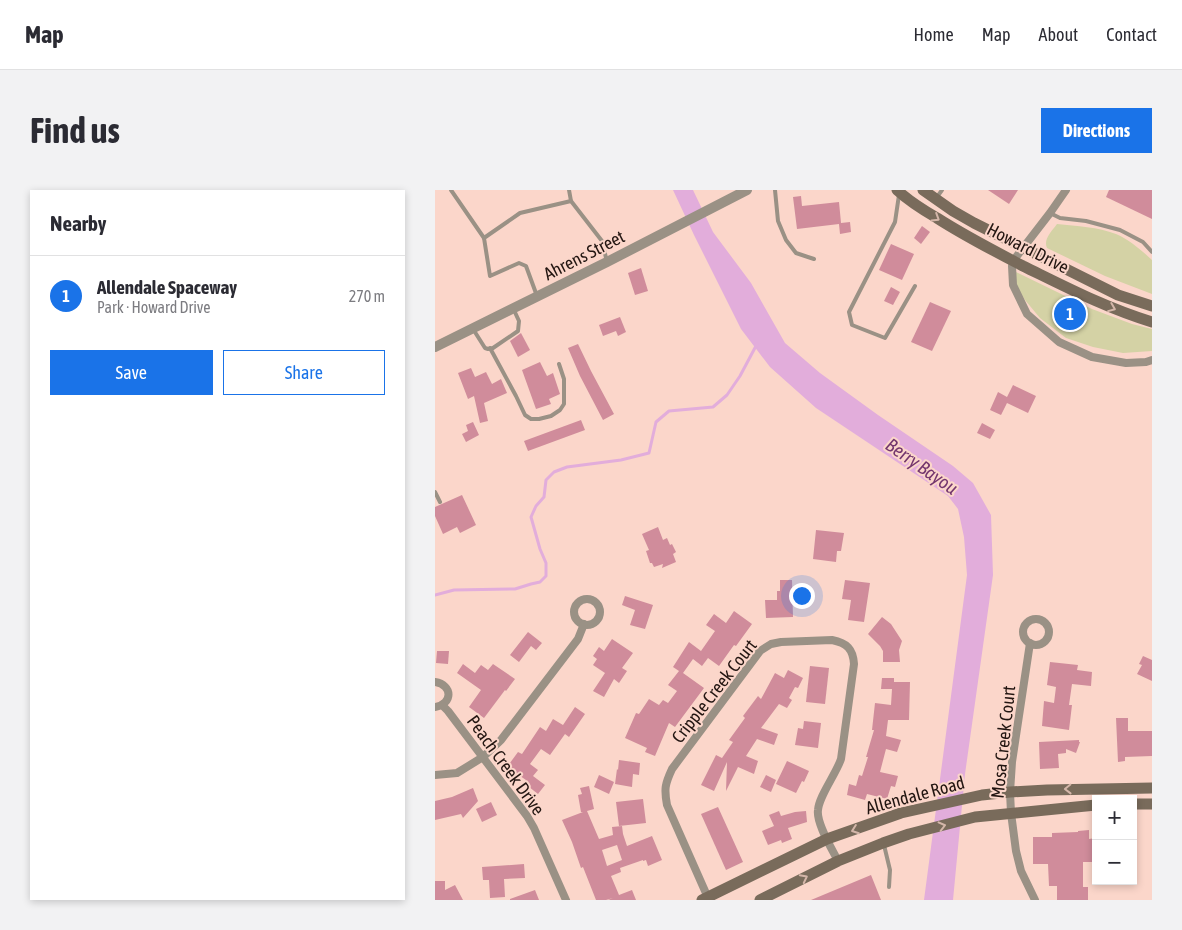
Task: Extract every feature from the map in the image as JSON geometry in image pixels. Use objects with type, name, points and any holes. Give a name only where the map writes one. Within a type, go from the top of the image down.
[{"type":"main road","name":"Howard Drive","points":[[923,190],[939,194],[953,211],[974,223],[1118,295],[1152,306]]},
{"type":"main road","name":"Howard Drive","points":[[898,192],[961,234],[1013,261],[1098,303],[1152,322]]},
{"type":"main road","name":"Allendale Road","points":[[706,899],[827,839],[901,813],[982,795],[1010,792],[1047,790],[1100,794],[1152,788]]},
{"type":"main road","points":[[1137,804],[1152,804]]},
{"type":"main road","name":"Allendale Road","points":[[760,900],[838,861],[909,834],[975,818],[1092,805]]},
{"type":"street","name":"Ahrens Street","points":[[435,347],[747,190]]},
{"type":"street","points":[[1066,190],[1013,261],[1013,284],[1027,314],[1059,342],[1092,357],[1126,363],[1152,360]]},
{"type":"street","points":[[435,775],[457,773],[483,757],[501,740],[577,639],[583,624]]},
{"type":"street","name":"Cripple Creek Court","points":[[706,899],[667,805],[665,794],[666,782],[671,769],[760,651],[771,644],[832,640],[847,646],[853,654],[854,664],[841,759],[821,798],[818,809],[821,827],[838,861]]},
{"type":"street","name":"Mosa Creek Court","points":[[1030,643],[1012,762],[1010,792],[1016,851],[1021,871],[1035,900]]},
{"type":"street","points":[[435,682],[442,683],[447,688],[449,694],[447,701],[439,706]]},
{"type":"street","name":"Peach Creek Drive","points":[[439,706],[448,711],[527,816],[566,900]]},
{"type":"lane","points":[[451,190],[484,238],[491,276],[519,262],[526,266],[537,296]]},
{"type":"lane","points":[[569,190],[571,200],[602,241],[607,262]]},
{"type":"lane","points":[[775,190],[778,221],[786,240],[796,253],[814,259]]},
{"type":"lane","points":[[898,192],[895,222],[849,312],[852,325],[885,338],[915,286]]},
{"type":"lane","points":[[484,238],[520,213],[571,200]]},
{"type":"lane","points":[[1050,213],[1060,218],[1086,221],[1120,230],[1143,242],[1152,252]]},
{"type":"lane","points":[[473,328],[485,348],[491,348],[518,331],[519,321],[513,308]]},
{"type":"lane","points":[[491,348],[525,415],[531,419],[551,416],[560,410],[564,404],[564,379],[559,364]]},
{"type":"lane","points":[[435,492],[440,502]]},
{"type":"lane","points":[[883,843],[890,870],[889,886]]},
{"type":"shaded area","points":[[1057,224],[1102,230],[1121,236],[1135,246],[1152,260],[1152,294],[1105,276],[1047,248],[1047,238]]},
{"type":"shaded area","points":[[1016,272],[1092,309],[1132,324],[1152,329],[1152,351],[1123,353],[1093,347],[1066,338],[1040,318],[1025,300],[1016,286]]},
{"type":"water","name":"Berry Bayou","points":[[673,190],[693,190],[713,232],[751,283],[785,343],[820,373],[953,466],[973,483],[991,515],[993,575],[965,774],[953,900],[924,900],[967,575],[964,537],[958,509],[948,496],[816,408],[770,367],[741,329]]},
{"type":"building","points":[[988,190],[1018,190],[1009,204]]},
{"type":"building","points":[[1109,190],[1152,190],[1152,219],[1106,197]]},
{"type":"building","points":[[801,196],[802,206],[839,202],[841,223],[850,222],[851,232],[840,234],[839,224],[797,229],[793,197]]},
{"type":"building","points":[[922,226],[930,232],[921,244],[914,238]]},
{"type":"building","points":[[891,244],[914,254],[902,280],[879,270]]},
{"type":"building","points":[[641,268],[648,291],[635,295],[628,273]]},
{"type":"building","points":[[891,287],[900,292],[893,305],[884,301]]},
{"type":"building","points":[[930,302],[951,311],[932,351],[911,342]]},
{"type":"building","points":[[620,317],[626,332],[618,336],[616,331],[603,336],[599,325]]},
{"type":"building","points":[[521,333],[530,350],[518,357],[510,341]]},
{"type":"building","points":[[578,344],[614,414],[603,420],[568,348]]},
{"type":"building","points":[[540,362],[547,376],[553,373],[560,394],[549,399],[551,404],[536,409],[522,370]]},
{"type":"building","points":[[471,368],[475,377],[486,372],[492,384],[501,379],[507,393],[484,403],[488,421],[480,423],[474,396],[468,399],[458,373]]},
{"type":"building","points":[[1013,385],[1036,396],[1028,413],[1007,403],[1001,415],[990,410],[998,392],[1007,397]]},
{"type":"building","points":[[581,420],[585,430],[528,451],[524,441]]},
{"type":"building","points":[[473,422],[479,435],[466,442],[462,434],[468,431],[466,425]]},
{"type":"building","points":[[982,423],[995,430],[990,439],[977,433]]},
{"type":"building","points":[[462,495],[476,525],[460,533],[457,527],[443,534],[435,516],[435,507]]},
{"type":"building","points":[[658,527],[663,540],[667,538],[676,552],[673,554],[676,562],[662,568],[663,564],[654,567],[650,563],[646,551],[649,550],[642,534]]},
{"type":"building","points":[[816,530],[844,533],[841,551],[837,551],[836,562],[813,559]]},
{"type":"building","points":[[780,580],[792,580],[793,617],[766,618],[765,600],[777,600],[777,591],[780,591]]},
{"type":"building","points":[[845,580],[870,583],[864,622],[848,620],[851,600],[842,599]]},
{"type":"building","points":[[625,596],[653,605],[645,629],[630,625],[635,610],[622,605]]},
{"type":"building","points":[[734,611],[752,624],[719,666],[708,658],[702,666],[693,659],[683,673],[704,688],[675,727],[669,723],[655,756],[645,752],[647,748],[625,738],[636,713],[639,714],[649,699],[659,705],[663,700],[668,703],[677,691],[668,685],[679,671],[673,667],[689,642],[701,651],[715,631],[706,625],[714,614],[726,623]]},
{"type":"building","points":[[882,617],[891,624],[902,641],[899,650],[900,662],[883,662],[883,651],[868,634]]},
{"type":"building","points":[[528,632],[542,643],[536,650],[531,646],[519,662],[510,655]]},
{"type":"building","points":[[612,639],[633,653],[622,668],[627,671],[619,683],[614,679],[604,697],[593,691],[605,673],[593,665],[597,659],[593,656],[599,647],[604,651]]},
{"type":"building","points":[[437,651],[449,651],[448,664],[436,663]]},
{"type":"building","points":[[1143,656],[1152,660],[1152,681],[1137,674],[1142,665],[1139,664]]},
{"type":"building","points":[[1050,662],[1078,665],[1077,670],[1092,672],[1091,686],[1072,684],[1069,705],[1072,705],[1069,730],[1042,726],[1044,701],[1054,703],[1056,687],[1047,685]]},
{"type":"building","points":[[463,664],[475,673],[481,665],[488,670],[493,664],[515,679],[484,718],[469,707],[481,690],[457,673]]},
{"type":"building","points":[[810,666],[829,668],[825,704],[806,702]]},
{"type":"building","points":[[788,670],[803,678],[798,688],[795,687],[789,698],[792,700],[787,708],[779,704],[761,728],[778,734],[774,745],[757,739],[746,756],[758,761],[754,774],[738,767],[726,791],[727,762],[714,791],[701,785],[716,755],[722,758],[733,742],[729,740],[745,718],[743,716],[758,696],[761,699],[775,673],[784,678]]},
{"type":"building","points":[[882,678],[894,678],[894,682],[910,682],[909,720],[888,720],[886,736],[901,740],[897,752],[886,749],[880,772],[898,776],[895,787],[891,786],[887,799],[867,794],[865,800],[847,795],[849,784],[856,786],[859,775],[862,776],[868,757],[866,757],[874,730],[872,730],[875,703],[891,705],[892,689],[881,689]]},
{"type":"building","points":[[575,707],[585,714],[569,737],[565,734],[550,755],[541,749],[530,764],[538,770],[533,776],[545,785],[538,794],[524,783],[526,780],[507,767],[518,752],[522,754],[540,727],[546,731],[553,719],[563,725]]},
{"type":"building","points":[[1116,718],[1128,718],[1128,731],[1152,731],[1152,756],[1125,757],[1125,761],[1118,762]]},
{"type":"building","points":[[804,721],[821,723],[818,748],[795,745],[798,728],[803,729]]},
{"type":"building","points":[[1079,740],[1076,753],[1066,749],[1066,753],[1058,754],[1059,768],[1040,769],[1039,742]]},
{"type":"building","points":[[619,760],[640,763],[639,775],[633,774],[632,787],[615,784]]},
{"type":"building","points":[[787,761],[809,771],[796,793],[776,784]]},
{"type":"building","points":[[599,775],[614,782],[609,794],[594,787]]},
{"type":"building","points":[[766,775],[776,780],[771,792],[760,787]]},
{"type":"building","points":[[589,786],[594,809],[587,811],[599,839],[613,835],[612,827],[622,826],[627,846],[652,836],[662,860],[648,866],[646,860],[643,860],[620,868],[621,872],[611,876],[619,895],[632,890],[636,900],[608,900],[613,898],[596,900],[562,820],[583,812],[581,812],[578,795],[582,794],[580,788]],"holes":[[[617,845],[622,860],[607,866],[602,850]]]},
{"type":"building","points":[[473,788],[478,801],[463,818],[461,814],[435,820],[435,801],[452,797]]},
{"type":"building","points":[[643,799],[646,823],[619,826],[616,802]]},
{"type":"building","points":[[491,802],[497,815],[482,822],[476,809]]},
{"type":"building","points":[[718,807],[743,862],[726,870],[701,814]]},
{"type":"building","points":[[779,811],[781,816],[806,811],[807,822],[788,828],[792,839],[782,843],[781,840],[768,845],[762,831],[774,826],[769,815]]},
{"type":"building","points":[[1089,830],[1089,839],[1092,839],[1092,862],[1083,862],[1083,887],[1088,887],[1088,900],[1057,900],[1057,886],[1049,886],[1048,864],[1033,864],[1033,837],[1052,837],[1052,833]]},
{"type":"building","points":[[524,864],[525,878],[504,879],[505,897],[490,898],[489,880],[483,880],[482,867]]},
{"type":"building","points":[[871,875],[881,900],[811,900]]},
{"type":"building","points":[[435,881],[445,881],[445,890],[455,885],[463,900],[435,900]]},
{"type":"building","points":[[535,890],[539,900],[510,900],[510,899]]},
{"type":"waterway","points":[[435,595],[454,590],[515,589],[540,582],[546,576],[546,563],[531,517],[536,506],[544,497],[546,480],[554,472],[567,467],[621,460],[649,453],[656,422],[669,411],[713,407],[727,395],[740,376],[757,344]]},
{"type":"place","name":"Allendale Spaceway","points":[[1070,314]]}]
